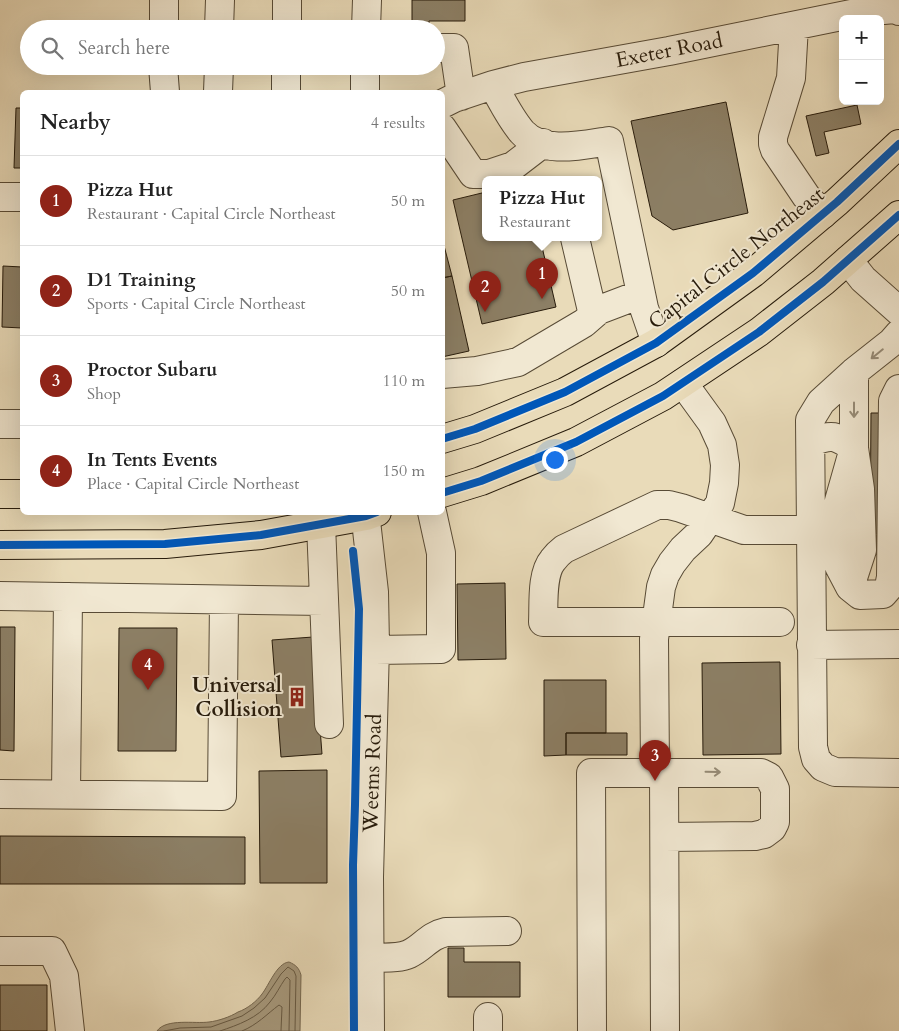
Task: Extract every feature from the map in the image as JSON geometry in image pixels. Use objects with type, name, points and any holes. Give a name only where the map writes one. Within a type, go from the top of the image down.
[{"type":"main road","name":"Capital Circle Northeast","points":[[445,438],[475,429],[564,392],[656,343],[753,273],[837,202],[899,144]]},
{"type":"main road","points":[[445,492],[481,481],[576,442],[663,396],[759,332],[823,282],[899,215]]},
{"type":"main road","points":[[0,494],[20,494]]},
{"type":"main road","points":[[0,545],[165,544],[262,535],[364,515]]},
{"type":"street","points":[[164,0],[164,20]]},
{"type":"street","points":[[220,0],[220,20]]},
{"type":"street","points":[[286,20],[287,0]]},
{"type":"street","points":[[366,20],[367,0]]},
{"type":"street","name":"Exeter Road","points":[[452,100],[493,85],[524,77],[669,51],[806,16],[861,6],[899,11]]},
{"type":"street","points":[[806,16],[792,78],[773,138],[773,144],[775,150],[806,196],[823,214]]},
{"type":"street","points":[[445,48],[452,100]]},
{"type":"street","points":[[164,75],[165,90]]},
{"type":"street","points":[[218,90],[219,75]]},
{"type":"street","points":[[286,75],[286,90]]},
{"type":"street","points":[[365,75],[365,90]]},
{"type":"street","points":[[493,85],[523,133],[535,141],[550,146],[567,147],[608,141],[644,308],[656,343]]},
{"type":"street","points":[[445,132],[473,174],[489,174],[513,166],[543,143]]},
{"type":"street","points":[[0,197],[20,197]]},
{"type":"street","points":[[576,241],[593,315]]},
{"type":"street","points":[[848,260],[864,279],[899,311]]},
{"type":"street","points":[[445,374],[478,371],[518,362],[584,323],[599,310],[641,294]]},
{"type":"street","points":[[899,334],[821,402],[810,420],[811,645],[813,747],[816,759],[823,767],[835,772],[899,773]]},
{"type":"street","points":[[854,372],[854,448],[837,508],[838,566],[850,587],[860,595],[883,594],[889,587],[892,577],[893,400],[899,389]]},
{"type":"street","points":[[665,1031],[664,837],[654,639],[661,587],[665,575],[683,549],[699,534],[720,503],[725,465],[722,445],[712,423],[683,383]]},
{"type":"street","points":[[0,424],[20,424]]},
{"type":"street","points":[[811,442],[825,437],[838,437],[854,448]]},
{"type":"street","points":[[780,622],[543,622],[545,584],[552,560],[564,549],[657,505],[669,506],[744,530],[811,530]]},
{"type":"street","name":"Weems Road","points":[[369,515],[374,592],[375,650],[369,877],[370,1031]]},
{"type":"street","points":[[375,650],[441,650],[441,553],[433,515]]},
{"type":"street","points":[[320,524],[329,724]]},
{"type":"street","points":[[811,595],[833,593],[850,587]]},
{"type":"street","points":[[0,596],[324,601]]},
{"type":"street","points":[[66,794],[68,597]]},
{"type":"street","points":[[0,794],[222,796],[224,600]]},
{"type":"street","points":[[811,645],[899,644]]},
{"type":"street","points":[[592,1031],[591,773],[761,773],[769,777],[775,789],[775,822],[772,828],[764,834],[755,836],[664,837]]},
{"type":"street","points":[[370,958],[396,957],[410,954],[437,934],[446,932],[506,931]]},
{"type":"street","points":[[0,951],[52,951],[64,976],[70,1031]]},
{"type":"water","points":[[289,962],[297,967],[301,975],[300,1031],[157,1031],[167,1024],[216,1021],[245,1009],[260,997],[281,966]]},
{"type":"building","points":[[412,0],[465,0],[465,21],[412,20]]},
{"type":"building","points":[[726,102],[748,213],[673,230],[652,216],[631,121]]},
{"type":"building","points":[[857,105],[861,124],[824,132],[829,153],[816,156],[806,116]]},
{"type":"building","points":[[16,108],[20,108],[20,168],[14,168]]},
{"type":"building","points":[[482,193],[482,241],[541,241],[556,307],[482,324],[453,200]]},
{"type":"building","points":[[445,249],[452,276],[445,277]]},
{"type":"building","points":[[3,266],[20,267],[20,328],[2,327]]},
{"type":"building","points":[[452,276],[469,351],[445,356],[445,277]]},
{"type":"building","points":[[871,413],[899,413],[899,552],[870,552]]},
{"type":"building","points":[[505,583],[506,659],[458,660],[457,584]]},
{"type":"building","points":[[0,627],[15,627],[14,751],[0,750]]},
{"type":"building","points":[[119,628],[177,628],[176,751],[118,751]]},
{"type":"building","name":"Universal Collision","points":[[313,637],[322,754],[281,757],[272,640]]},
{"type":"building","points":[[780,662],[781,754],[703,755],[702,663]]},
{"type":"building","points":[[544,680],[606,680],[606,733],[566,733],[566,755],[544,756]]},
{"type":"building","points":[[566,733],[627,733],[627,755],[566,755]]},
{"type":"building","points":[[327,770],[327,883],[260,883],[259,771]]},
{"type":"building","points":[[0,836],[245,837],[245,884],[0,884]]},
{"type":"building","points":[[448,948],[464,948],[464,962],[520,962],[520,997],[448,997]]},
{"type":"building","points":[[0,985],[47,985],[47,1031],[0,1031]]},
{"type":"cycle path","points":[[445,438],[475,429],[565,392],[656,343],[753,273],[837,202],[899,144]]},
{"type":"cycle path","points":[[445,492],[481,481],[576,442],[663,396],[759,332],[823,282],[899,215]]},
{"type":"cycle path","points":[[0,545],[165,544],[261,535],[369,515]]},
{"type":"cycle path","points":[[353,551],[359,609],[353,865],[354,1031]]},
{"type":"place","name":"Pizza Hut","points":[[542,299]]},
{"type":"place","name":"D1 Training","points":[[485,312]]},
{"type":"place","name":"In Tents Events","points":[[148,690]]},
{"type":"place","name":"Universal Collision","points":[[297,697]]},
{"type":"place","name":"Proctor Subaru","points":[[655,781]]}]
